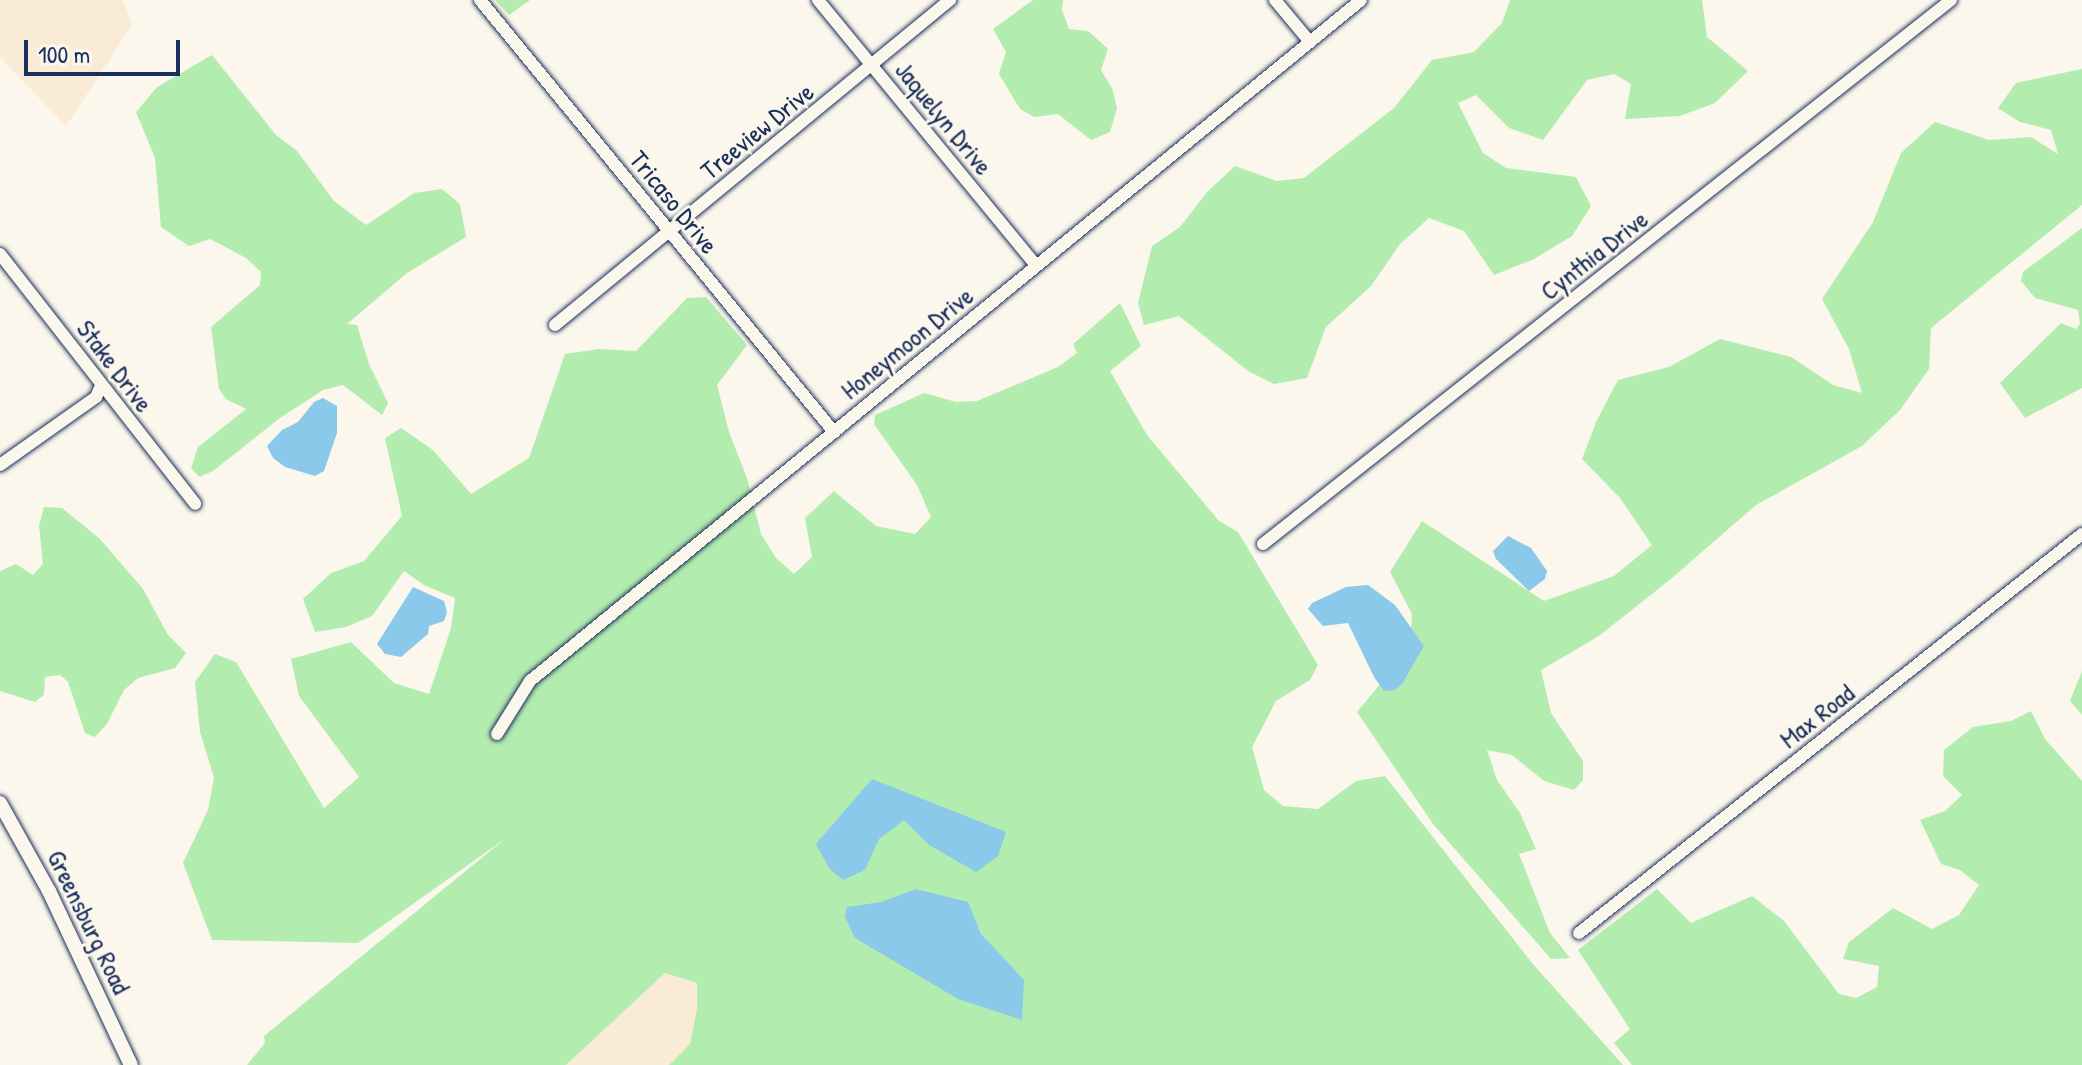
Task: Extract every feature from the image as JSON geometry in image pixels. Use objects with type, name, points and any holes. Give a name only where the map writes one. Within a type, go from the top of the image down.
[{"type":"main road","name":"Greensburg Road","points":[[0,803],[49,891],[131,1065]]},
{"type":"street","name":"Tricaso Drive","points":[[480,0],[834,432]]},
{"type":"street","name":"Jaquelyn Drive","points":[[818,0],[1036,265]]},
{"type":"street","name":"Treeview Drive","points":[[555,325],[950,0]]},
{"type":"street","points":[[1275,0],[1310,42]]},
{"type":"street","name":"Honeymoon Drive","points":[[497,734],[530,681],[1361,0]]},
{"type":"street","name":"Cynthia Drive","points":[[1263,544],[1951,0]]},
{"type":"street","name":"Stake Drive","points":[[0,254],[195,504]]},
{"type":"street","points":[[0,465],[96,397],[101,386]]},
{"type":"street","name":"Max Road","points":[[1579,933],[2082,534]]},
{"type":"shaded area","points":[[0,0],[123,0],[132,25],[66,126],[0,57]]},
{"type":"shaded area","points":[[665,973],[697,983],[697,1009],[690,1044],[669,1065],[566,1065]]},
{"type":"green space","points":[[495,0],[530,0],[509,15]]},
{"type":"green space","points":[[1033,0],[1063,0],[1062,10],[1069,29],[1088,31],[1108,49],[1101,70],[1112,88],[1117,108],[1110,132],[1091,140],[1058,114],[1034,117],[1020,109],[999,74],[1006,52],[993,29]]},
{"type":"green space","points":[[1510,0],[1702,0],[1707,37],[1748,71],[1715,103],[1680,116],[1625,119],[1631,84],[1614,74],[1587,80],[1543,140],[1509,128],[1476,95],[1458,103],[1483,153],[1506,168],[1576,177],[1591,206],[1572,236],[1534,259],[1494,275],[1464,231],[1429,218],[1400,244],[1371,286],[1326,327],[1307,378],[1274,384],[1248,371],[1179,316],[1144,325],[1138,303],[1152,246],[1180,227],[1208,191],[1235,166],[1277,181],[1304,178],[1394,108],[1432,60],[1474,52],[1502,23]]},
{"type":"green space","points":[[212,55],[276,135],[297,151],[334,201],[366,225],[414,193],[442,189],[460,204],[466,237],[407,273],[347,324],[357,325],[369,364],[388,403],[382,415],[343,385],[323,390],[280,418],[213,471],[199,477],[191,468],[198,447],[246,409],[226,399],[219,389],[211,327],[260,285],[261,272],[246,258],[210,239],[189,246],[161,227],[155,158],[136,112],[157,87]]},
{"type":"green space","points":[[2082,69],[2082,205],[1931,328],[1929,369],[1900,410],[1862,446],[1756,505],[1599,636],[1541,670],[1551,713],[1583,761],[1583,780],[1574,790],[1544,781],[1512,755],[1487,750],[1497,780],[1520,813],[1536,849],[1519,854],[1550,933],[1570,958],[1551,959],[1433,824],[1357,712],[1410,648],[1412,614],[1390,572],[1422,521],[1544,601],[1614,576],[1652,545],[1620,498],[1582,459],[1596,422],[1618,380],[1669,367],[1720,339],[1791,357],[1833,385],[1862,393],[1849,349],[1822,299],[1873,222],[1901,153],[1935,122],[1989,140],[2031,137],[2058,154],[2051,130],[2020,122],[1998,108],[2016,83]]},
{"type":"green space","points":[[2082,228],[2082,388],[2025,418],[2000,383],[2061,323],[2076,329],[2080,324],[2078,310],[2035,298],[2021,281],[2023,272]]},
{"type":"green space","points":[[706,297],[747,345],[717,385],[729,432],[747,478],[761,534],[776,558],[794,574],[812,557],[805,518],[834,491],[876,526],[915,534],[931,517],[917,485],[874,424],[875,415],[924,393],[956,402],[977,401],[1058,367],[1077,353],[1073,344],[1120,303],[1141,346],[1110,371],[1147,435],[1219,521],[1238,532],[1318,665],[1310,680],[1276,701],[1252,747],[1264,790],[1283,806],[1318,809],[1356,781],[1385,776],[1532,963],[1623,1065],[669,1065],[690,1044],[697,1009],[697,983],[665,973],[566,1065],[247,1065],[265,1043],[264,1036],[506,838],[358,943],[212,940],[183,863],[208,810],[214,778],[200,732],[195,682],[215,654],[236,662],[324,808],[359,777],[299,696],[291,659],[351,642],[394,683],[429,694],[451,628],[455,598],[424,585],[404,571],[372,616],[346,627],[315,632],[303,599],[331,573],[364,561],[402,516],[385,438],[401,428],[433,450],[471,494],[529,458],[565,354],[599,349],[636,351],[687,298]]},
{"type":"green space","points":[[44,507],[62,508],[100,539],[143,589],[168,635],[186,653],[175,668],[138,678],[124,690],[107,724],[95,737],[85,733],[68,682],[60,675],[45,677],[44,695],[35,702],[0,691],[0,571],[16,564],[33,575],[43,564],[39,526]]},
{"type":"green space","points":[[2082,671],[2082,715],[2070,701]]},
{"type":"green space","points":[[2031,711],[2045,739],[2082,781],[2082,1065],[1632,1065],[1614,1043],[1630,1029],[1578,950],[1657,889],[1691,923],[1752,896],[1784,921],[1839,994],[1856,998],[1877,987],[1879,966],[1843,959],[1849,942],[1893,908],[1932,929],[1959,915],[1979,885],[1960,870],[1941,864],[1920,820],[1945,811],[1962,795],[1943,776],[1944,750],[1973,727],[2011,721]]},
{"type":"water","points":[[323,398],[337,406],[337,433],[324,471],[315,476],[285,467],[273,458],[267,446],[282,430],[298,422],[314,402]]},
{"type":"water","points":[[1508,536],[1531,548],[1547,571],[1545,579],[1529,591],[1496,559],[1493,551]]},
{"type":"water","points":[[1368,585],[1395,605],[1424,646],[1402,684],[1394,690],[1384,691],[1374,677],[1348,623],[1323,626],[1308,609],[1312,603],[1346,587]]},
{"type":"water","points":[[413,587],[444,601],[447,612],[444,621],[429,626],[428,634],[401,657],[385,654],[377,644]]},
{"type":"water","points":[[872,779],[1006,832],[998,856],[976,872],[929,845],[904,820],[879,839],[865,870],[843,880],[829,868],[816,844]]},
{"type":"water","points":[[916,889],[968,902],[981,934],[1024,980],[1022,1020],[958,999],[855,938],[845,917],[847,907],[881,902]]}]
